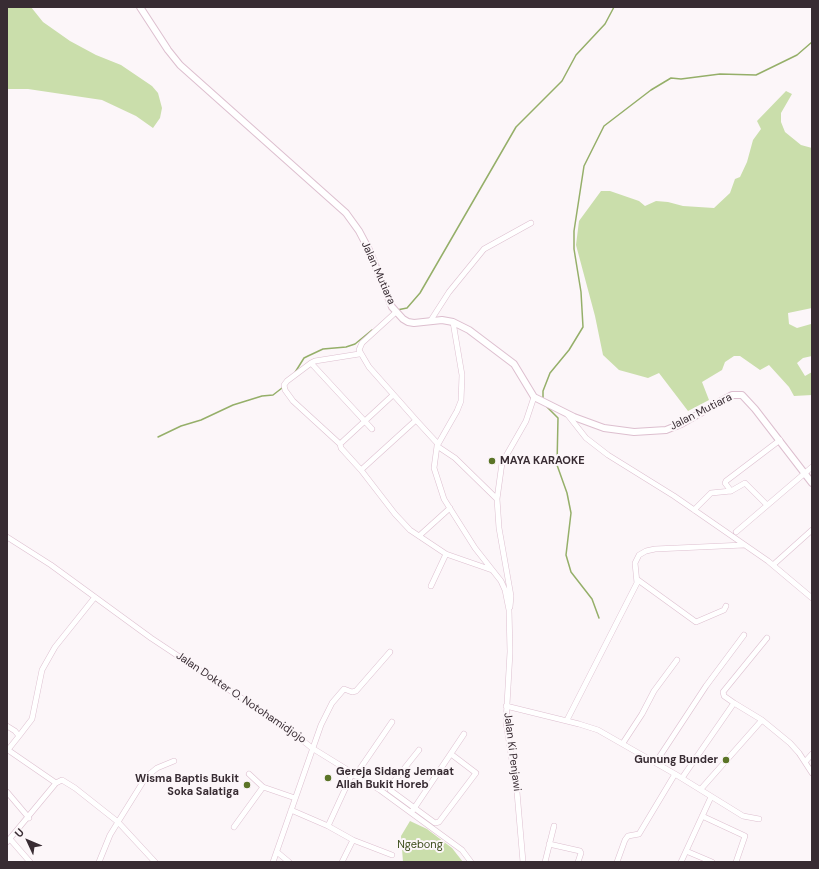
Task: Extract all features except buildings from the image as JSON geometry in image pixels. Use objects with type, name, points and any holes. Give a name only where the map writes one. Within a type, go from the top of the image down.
[{"type":"street","name":"Jalan Mutiara","points":[[140,7],[168,50],[180,65],[346,213],[365,244],[386,296],[395,311],[408,322],[431,320],[453,322],[469,330],[511,360],[534,397],[566,413],[604,428],[649,432],[666,430],[681,424],[732,395],[742,395],[755,408],[812,483]]},
{"type":"street","points":[[431,320],[449,292],[484,249],[531,223]]},
{"type":"street","points":[[395,311],[362,343],[358,350],[360,354],[438,445],[456,458],[497,498]]},
{"type":"street","points":[[453,322],[463,386],[457,411],[438,445],[434,462],[434,472],[437,483],[450,508],[475,548],[503,584],[509,610]]},
{"type":"street","points":[[360,354],[315,360],[285,383],[285,390],[293,401],[340,444],[341,448],[361,470],[394,514],[410,530],[446,554],[492,570]]},
{"type":"street","points":[[311,363],[372,429]]},
{"type":"street","points":[[340,444],[393,394]]},
{"type":"street","points":[[509,610],[511,596],[499,528],[497,498],[502,462],[526,421],[534,397]]},
{"type":"street","points":[[566,413],[586,438],[608,455],[694,510],[773,565],[812,598]]},
{"type":"street","points":[[361,470],[416,420]]},
{"type":"street","points":[[731,491],[726,481],[780,440]]},
{"type":"street","points":[[736,532],[804,472],[812,467]]},
{"type":"street","points":[[694,510],[710,493],[731,491],[746,483],[767,505]]},
{"type":"street","points":[[419,536],[450,508]]},
{"type":"street","points":[[773,565],[812,530]]},
{"type":"street","name":"Jalan Dokter O. Notohamidjojo","points":[[7,537],[51,565],[152,638],[283,725],[312,748],[353,775],[380,790],[462,850],[471,862]]},
{"type":"street","points":[[567,720],[638,580],[636,560],[639,555],[650,549],[744,545]]},
{"type":"street","points":[[431,586],[446,554]]},
{"type":"street","points":[[638,580],[696,622],[724,610],[726,606]]},
{"type":"street","points":[[56,783],[8,748],[32,719],[42,670],[55,647],[95,597]]},
{"type":"street","name":"Jalan Ki Penjawi","points":[[509,610],[510,652],[506,728],[517,792],[523,862]]},
{"type":"street","points":[[656,762],[706,686],[744,635]]},
{"type":"street","points":[[767,638],[723,692],[724,696],[762,720],[790,743],[812,773]]},
{"type":"street","points":[[273,862],[312,748],[332,703],[344,689],[352,692],[356,691],[390,652]]},
{"type":"street","points":[[623,743],[654,692],[677,660]]},
{"type":"street","points":[[682,778],[734,703]]},
{"type":"street","points":[[506,706],[567,720],[598,730],[656,762],[711,797],[745,816],[759,819]]},
{"type":"street","points":[[701,790],[762,720]]},
{"type":"street","points":[[328,826],[353,775],[392,722]]},
{"type":"street","points":[[7,726],[15,731],[19,736]]},
{"type":"street","points":[[411,813],[464,734]]},
{"type":"street","points":[[419,750],[390,788],[392,793],[437,823],[475,775],[474,770],[451,754]]},
{"type":"street","points":[[805,762],[812,754]]},
{"type":"street","points":[[99,862],[110,836],[146,777],[157,768],[174,761]]},
{"type":"street","points":[[249,774],[262,787],[295,798]]},
{"type":"street","points":[[616,862],[625,840],[628,836],[639,834],[675,774]]},
{"type":"street","points":[[30,862],[8,840],[29,818],[56,783],[60,780],[68,784],[118,822],[155,862]]},
{"type":"street","points":[[234,827],[262,787]]},
{"type":"street","points":[[7,792],[29,818]]},
{"type":"street","points":[[681,862],[711,797]]},
{"type":"street","points":[[291,810],[328,826],[353,840],[392,855]]},
{"type":"street","points":[[702,816],[745,836],[736,862]]},
{"type":"street","points":[[545,862],[554,826]]},
{"type":"street","points":[[342,862],[353,840]]},
{"type":"street","points":[[549,844],[580,850],[578,862]]},
{"type":"street","points":[[686,851],[712,862]]},
{"type":"street","points":[[277,852],[289,862]]},
{"type":"green space","points":[[7,7],[31,7],[43,22],[70,41],[96,55],[121,65],[152,86],[158,93],[162,108],[160,118],[153,128],[136,116],[102,100],[28,89],[7,89]]},
{"type":"green space","points":[[786,91],[792,94],[781,113],[781,122],[785,132],[801,145],[812,148],[812,308],[788,313],[789,324],[797,328],[812,325],[812,356],[803,358],[797,363],[805,376],[812,372],[812,395],[794,396],[789,387],[769,365],[760,370],[740,356],[734,356],[725,362],[722,370],[702,382],[709,400],[688,411],[659,373],[648,378],[619,370],[603,355],[595,316],[576,245],[579,221],[601,191],[610,191],[639,201],[645,206],[656,201],[668,202],[683,206],[714,208],[730,193],[735,179],[740,177],[747,162],[753,140],[761,129],[757,121]]},
{"type":"green space","name":"Ngebong","points":[[410,821],[427,829],[452,848],[463,862],[403,862],[401,836]]},
{"type":"waterway","points":[[397,310],[407,308],[420,293],[516,127],[562,81],[576,55],[605,24],[614,7]]},
{"type":"waterway","points":[[543,400],[543,391],[550,373],[569,350],[583,327],[581,292],[574,249],[574,231],[584,166],[604,126],[651,90],[671,78],[681,79],[720,74],[756,75],[797,55],[812,42]]},
{"type":"waterway","points":[[294,374],[304,358],[323,349],[346,347],[355,344],[372,330]]},
{"type":"waterway","points":[[158,437],[181,426],[201,420],[233,405],[262,396],[273,395],[282,388]]},
{"type":"waterway","points":[[545,405],[558,418],[557,465],[567,493],[571,513],[566,555],[571,572],[592,599],[599,618]]},
{"type":"place","name":"MAYA KARAOKE","points":[[492,461]]},
{"type":"place","name":"Gunung Bunder","points":[[726,760]]},
{"type":"place","name":"Gereja Sidang Jemaat Allah Bukit Horeb","points":[[328,778]]},
{"type":"place","name":"Wisma Baptis Bukit Soka Salatiga","points":[[247,785]]}]
